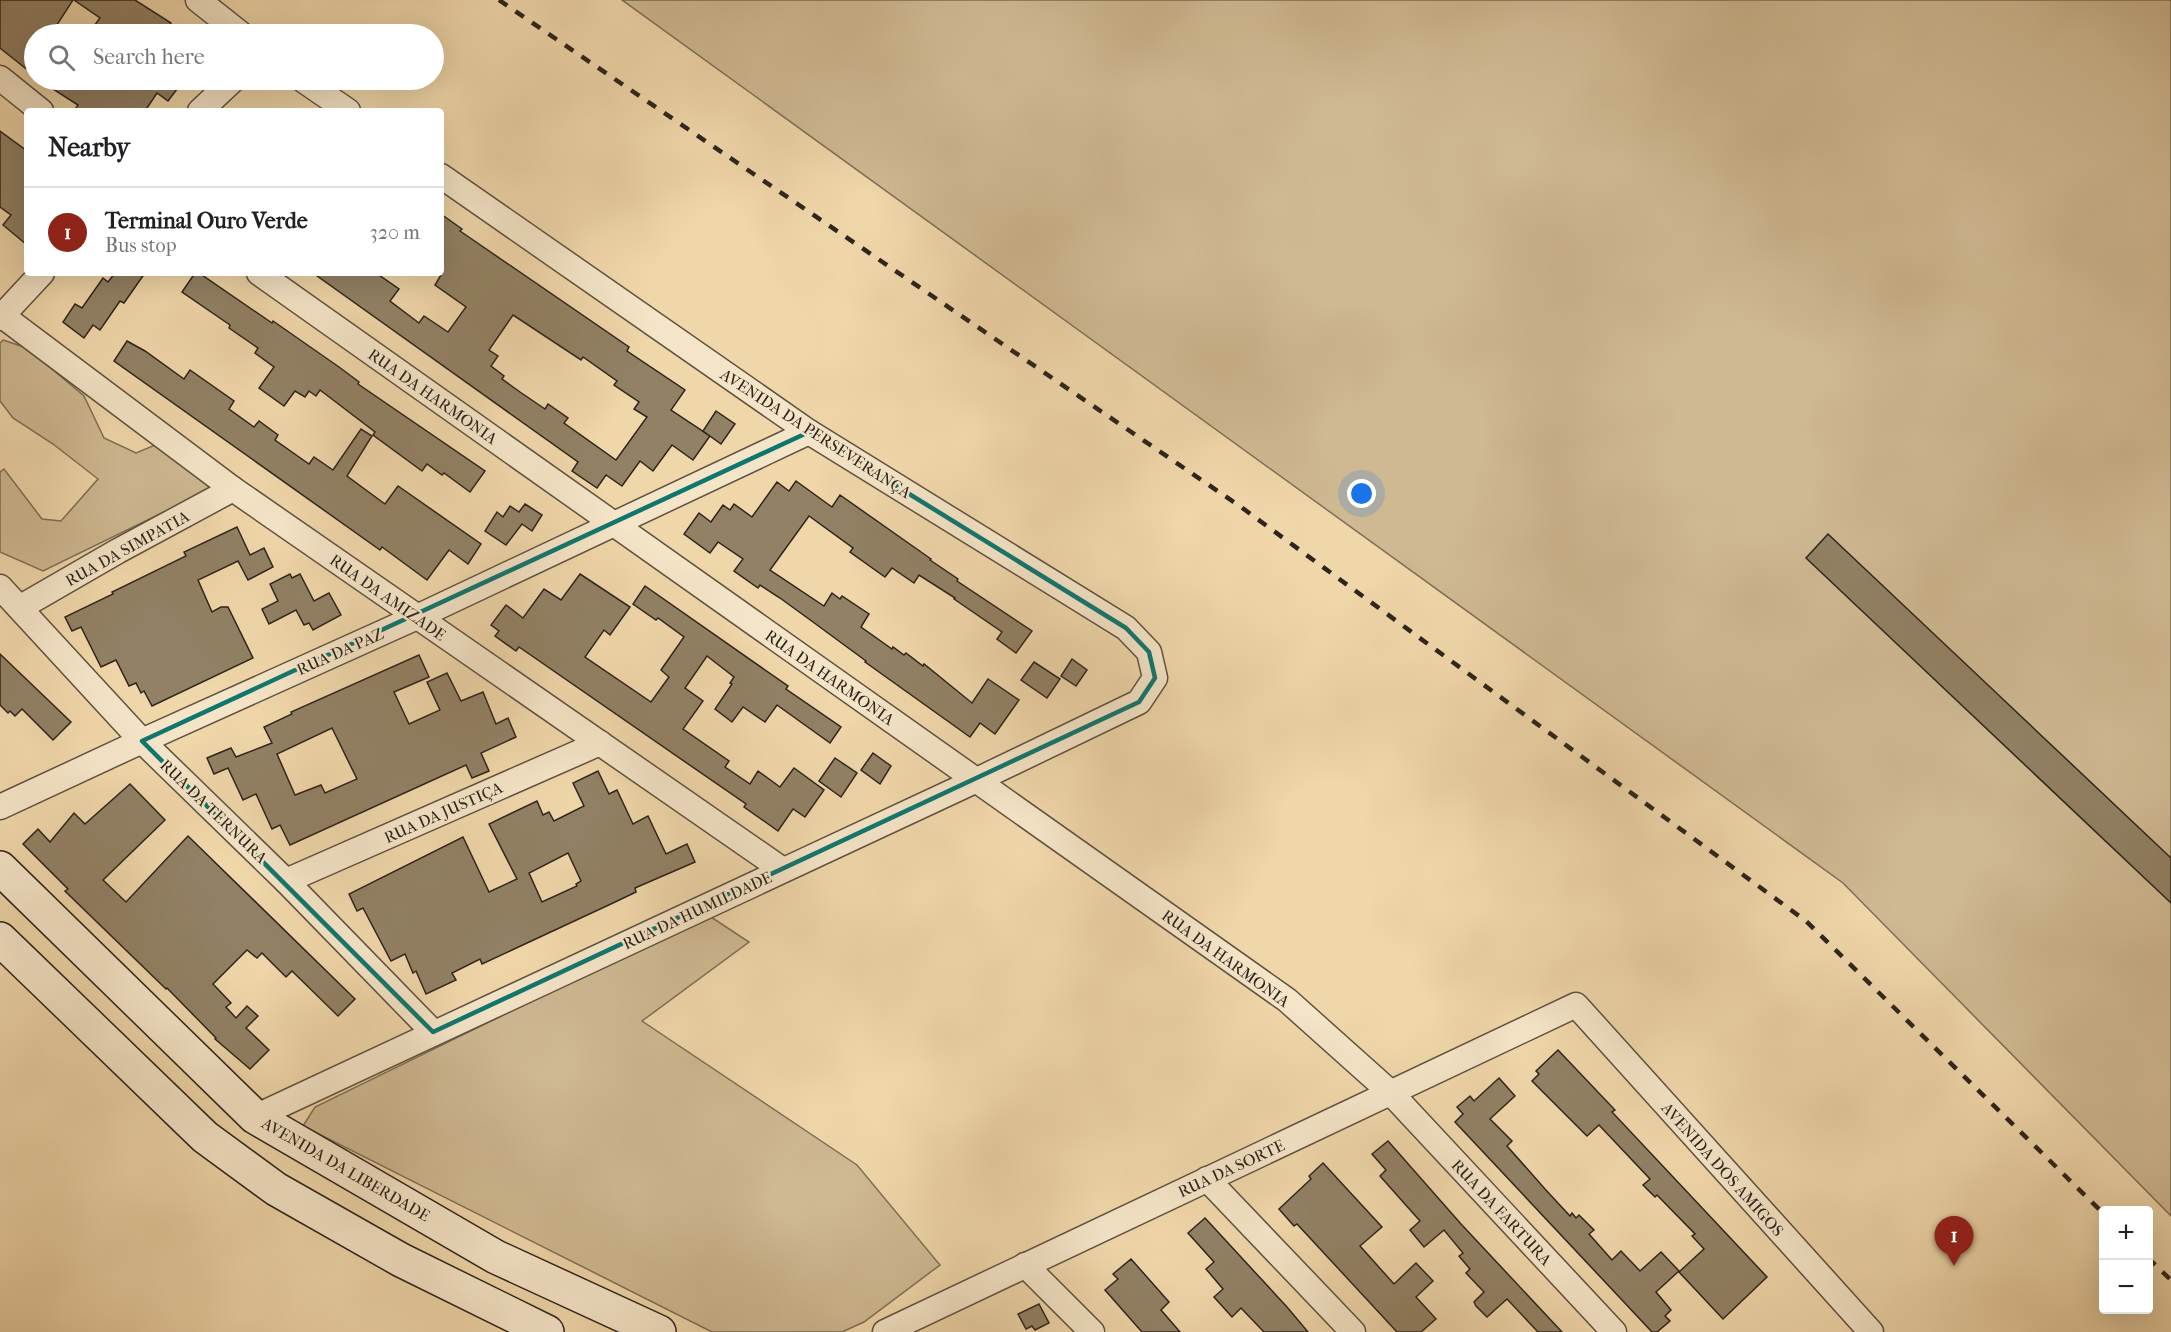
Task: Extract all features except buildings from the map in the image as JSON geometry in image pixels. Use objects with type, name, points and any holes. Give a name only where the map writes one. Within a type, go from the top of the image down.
[{"type":"street","points":[[198,0],[229,24]]},
{"type":"street","points":[[0,78],[37,108]]},
{"type":"street","points":[[203,108],[222,90]]},
{"type":"street","points":[[318,90],[344,108]]},
{"type":"street","name":"AVENIDA DA PERSEVERANÇA","points":[[444,178],[809,432],[1126,628],[1149,652],[1155,678],[1139,702]]},
{"type":"street","points":[[1,316],[39,276]]},
{"type":"street","name":"RUA DA HARMONIA","points":[[263,276],[1287,1000],[1391,1092]]},
{"type":"street","name":"RUA DA AMIZADE","points":[[1,316],[233,489],[783,870]]},
{"type":"street","name":"RUA DA PAZ","points":[[0,807],[417,617],[809,432]]},
{"type":"street","name":"RUA DA SIMPATIA","points":[[21,607],[233,489]]},
{"type":"street","name":"RUA DA TERNURA","points":[[0,587],[21,607],[142,741],[286,881],[433,1032]]},
{"type":"street","name":"RUA DA HUMILDADE","points":[[255,1117],[1139,702]]},
{"type":"street","name":"RUA DA JUSTIÇA","points":[[286,881],[600,743]]},
{"type":"street","name":"AVENIDA DA LIBERDADE","points":[[0,868],[255,1117],[496,1257],[659,1332]]},
{"type":"street","points":[[0,939],[205,1137],[267,1182],[401,1260],[547,1332]]},
{"type":"street","name":"RUA DA SORTE","points":[[885,1332],[1576,1005]]},
{"type":"street","name":"AVENIDA DOS AMIGOS","points":[[1576,1005],[1867,1331]]},
{"type":"street","name":"RUA DA FARTURA","points":[[1391,1092],[1614,1332]]},
{"type":"street","points":[[1207,1179],[1353,1332]]},
{"type":"street","points":[[1025,1265],[1092,1332]]},
{"type":"highlighted area","points":[[809,432],[1126,628],[1149,652],[1155,678],[1139,702],[433,1032],[142,741]]},
{"type":"shaded area","points":[[622,0],[2171,0],[2171,1216],[1843,883]]},
{"type":"shaded area","points":[[3,340],[27,348],[84,396],[104,438],[136,453],[160,443],[213,488],[43,571],[0,552],[0,472],[4,469],[42,519],[61,521],[98,479],[53,444],[13,418],[0,401],[0,343]]},
{"type":"shaded area","points":[[708,915],[749,942],[642,1021],[857,1165],[940,1265],[864,1322],[842,1332],[712,1332],[303,1126],[315,1107]]},
{"type":"railway","points":[[499,0],[1241,507],[1806,921],[2099,1209]]},
{"type":"railway","points":[[2150,1260],[2171,1280]]},
{"type":"place","name":"Terminal Ouro Verde","points":[[1954,1266]]}]
